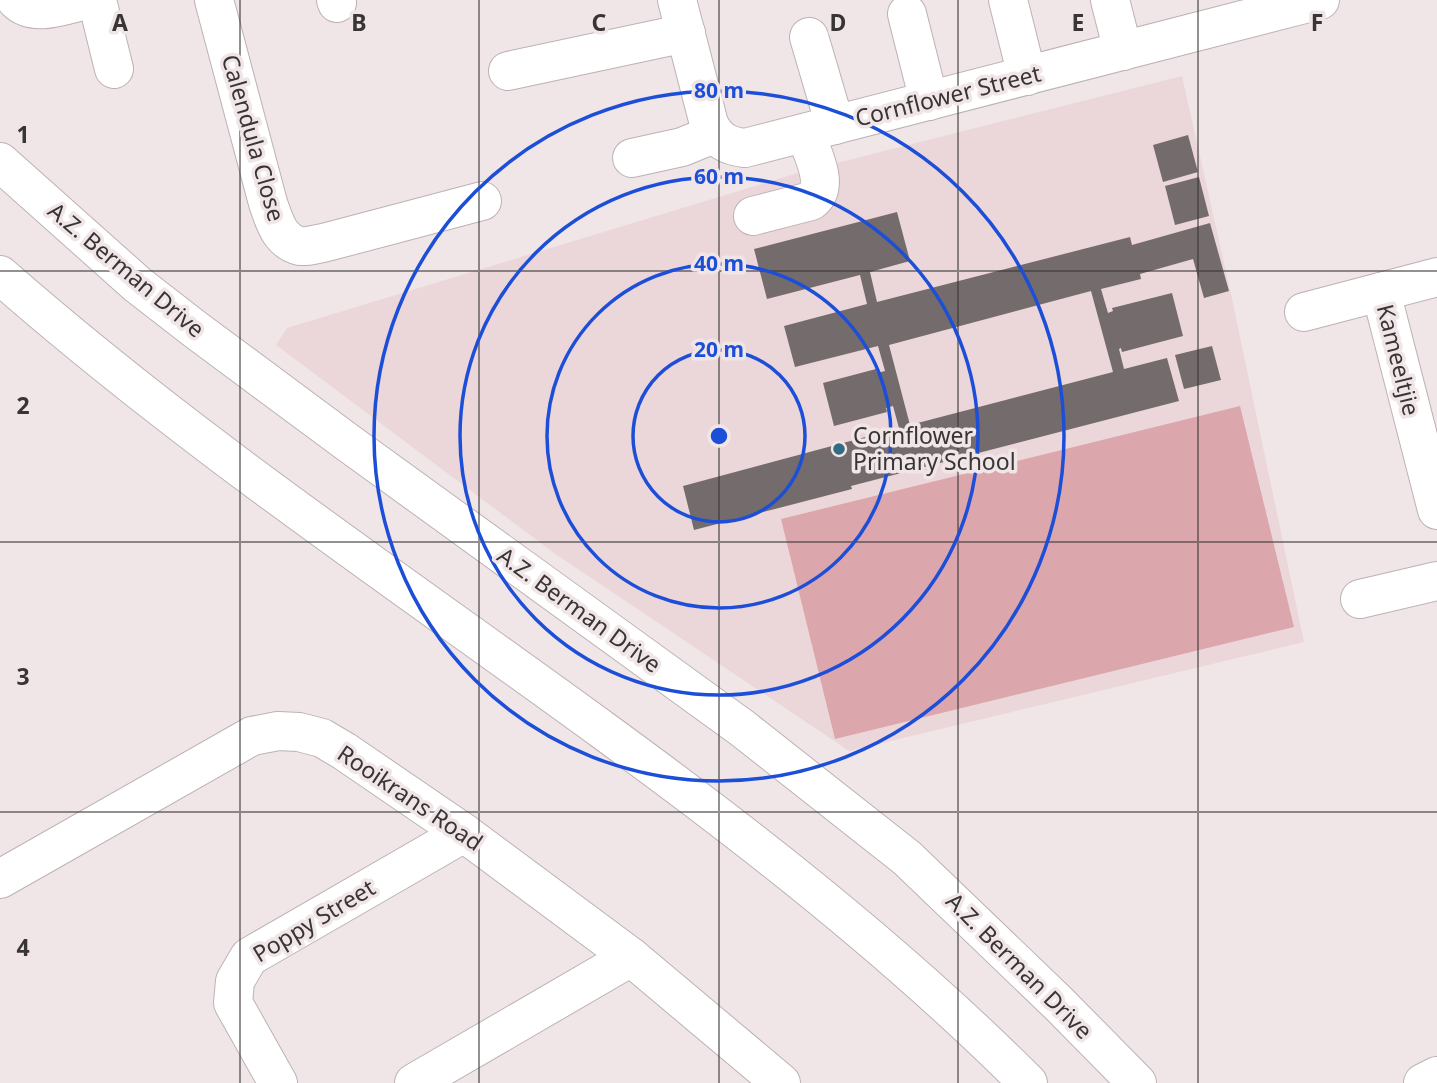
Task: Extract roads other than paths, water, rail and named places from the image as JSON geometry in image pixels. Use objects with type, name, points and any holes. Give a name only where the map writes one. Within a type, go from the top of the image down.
[{"type":"street","points":[[18,2],[37,10],[86,0]]},
{"type":"street","points":[[97,0],[114,69]]},
{"type":"street","name":"Calendula Close","points":[[214,0],[268,203],[275,225],[283,236],[301,246],[323,243],[482,201]]},
{"type":"street","points":[[1008,0],[1027,76]]},
{"type":"street","points":[[1110,0],[1123,51]]},
{"type":"street","name":"Cornflower Street","points":[[714,134],[723,142],[745,148],[1123,51],[1219,13],[1316,1]]},
{"type":"street","points":[[907,14],[929,101]]},
{"type":"street","points":[[508,71],[681,16],[709,124],[714,134],[682,146],[632,158]]},
{"type":"street","points":[[753,216],[811,201],[817,197],[821,183],[820,129],[809,37]]},
{"type":"street","name":"A.Z. Berman Drive","points":[[0,162],[120,269],[196,330],[741,728],[907,858],[1040,985],[1137,1083]]},
{"type":"street","points":[[0,275],[98,358],[204,441],[737,829],[914,975],[1028,1083]]},
{"type":"street","name":"Kameeltjie","points":[[1304,312],[1437,277]]},
{"type":"street","name":"Kameeltjie","points":[[1381,292],[1437,510]]},
{"type":"street","points":[[1360,599],[1437,581]]},
{"type":"street","name":"Rooikrans Road","points":[[0,879],[253,736],[278,731],[299,732],[321,738],[344,751],[464,834],[631,957],[781,1083]]},
{"type":"street","name":"Poppy Street","points":[[278,1083],[233,1003],[235,981],[249,957],[464,834]]},
{"type":"street","points":[[414,1083],[631,957]]},
{"type":"street","points":[[1423,1083],[1437,1076]]},
{"type":"place","name":"Cornflower Primary School","points":[[839,449]]}]
